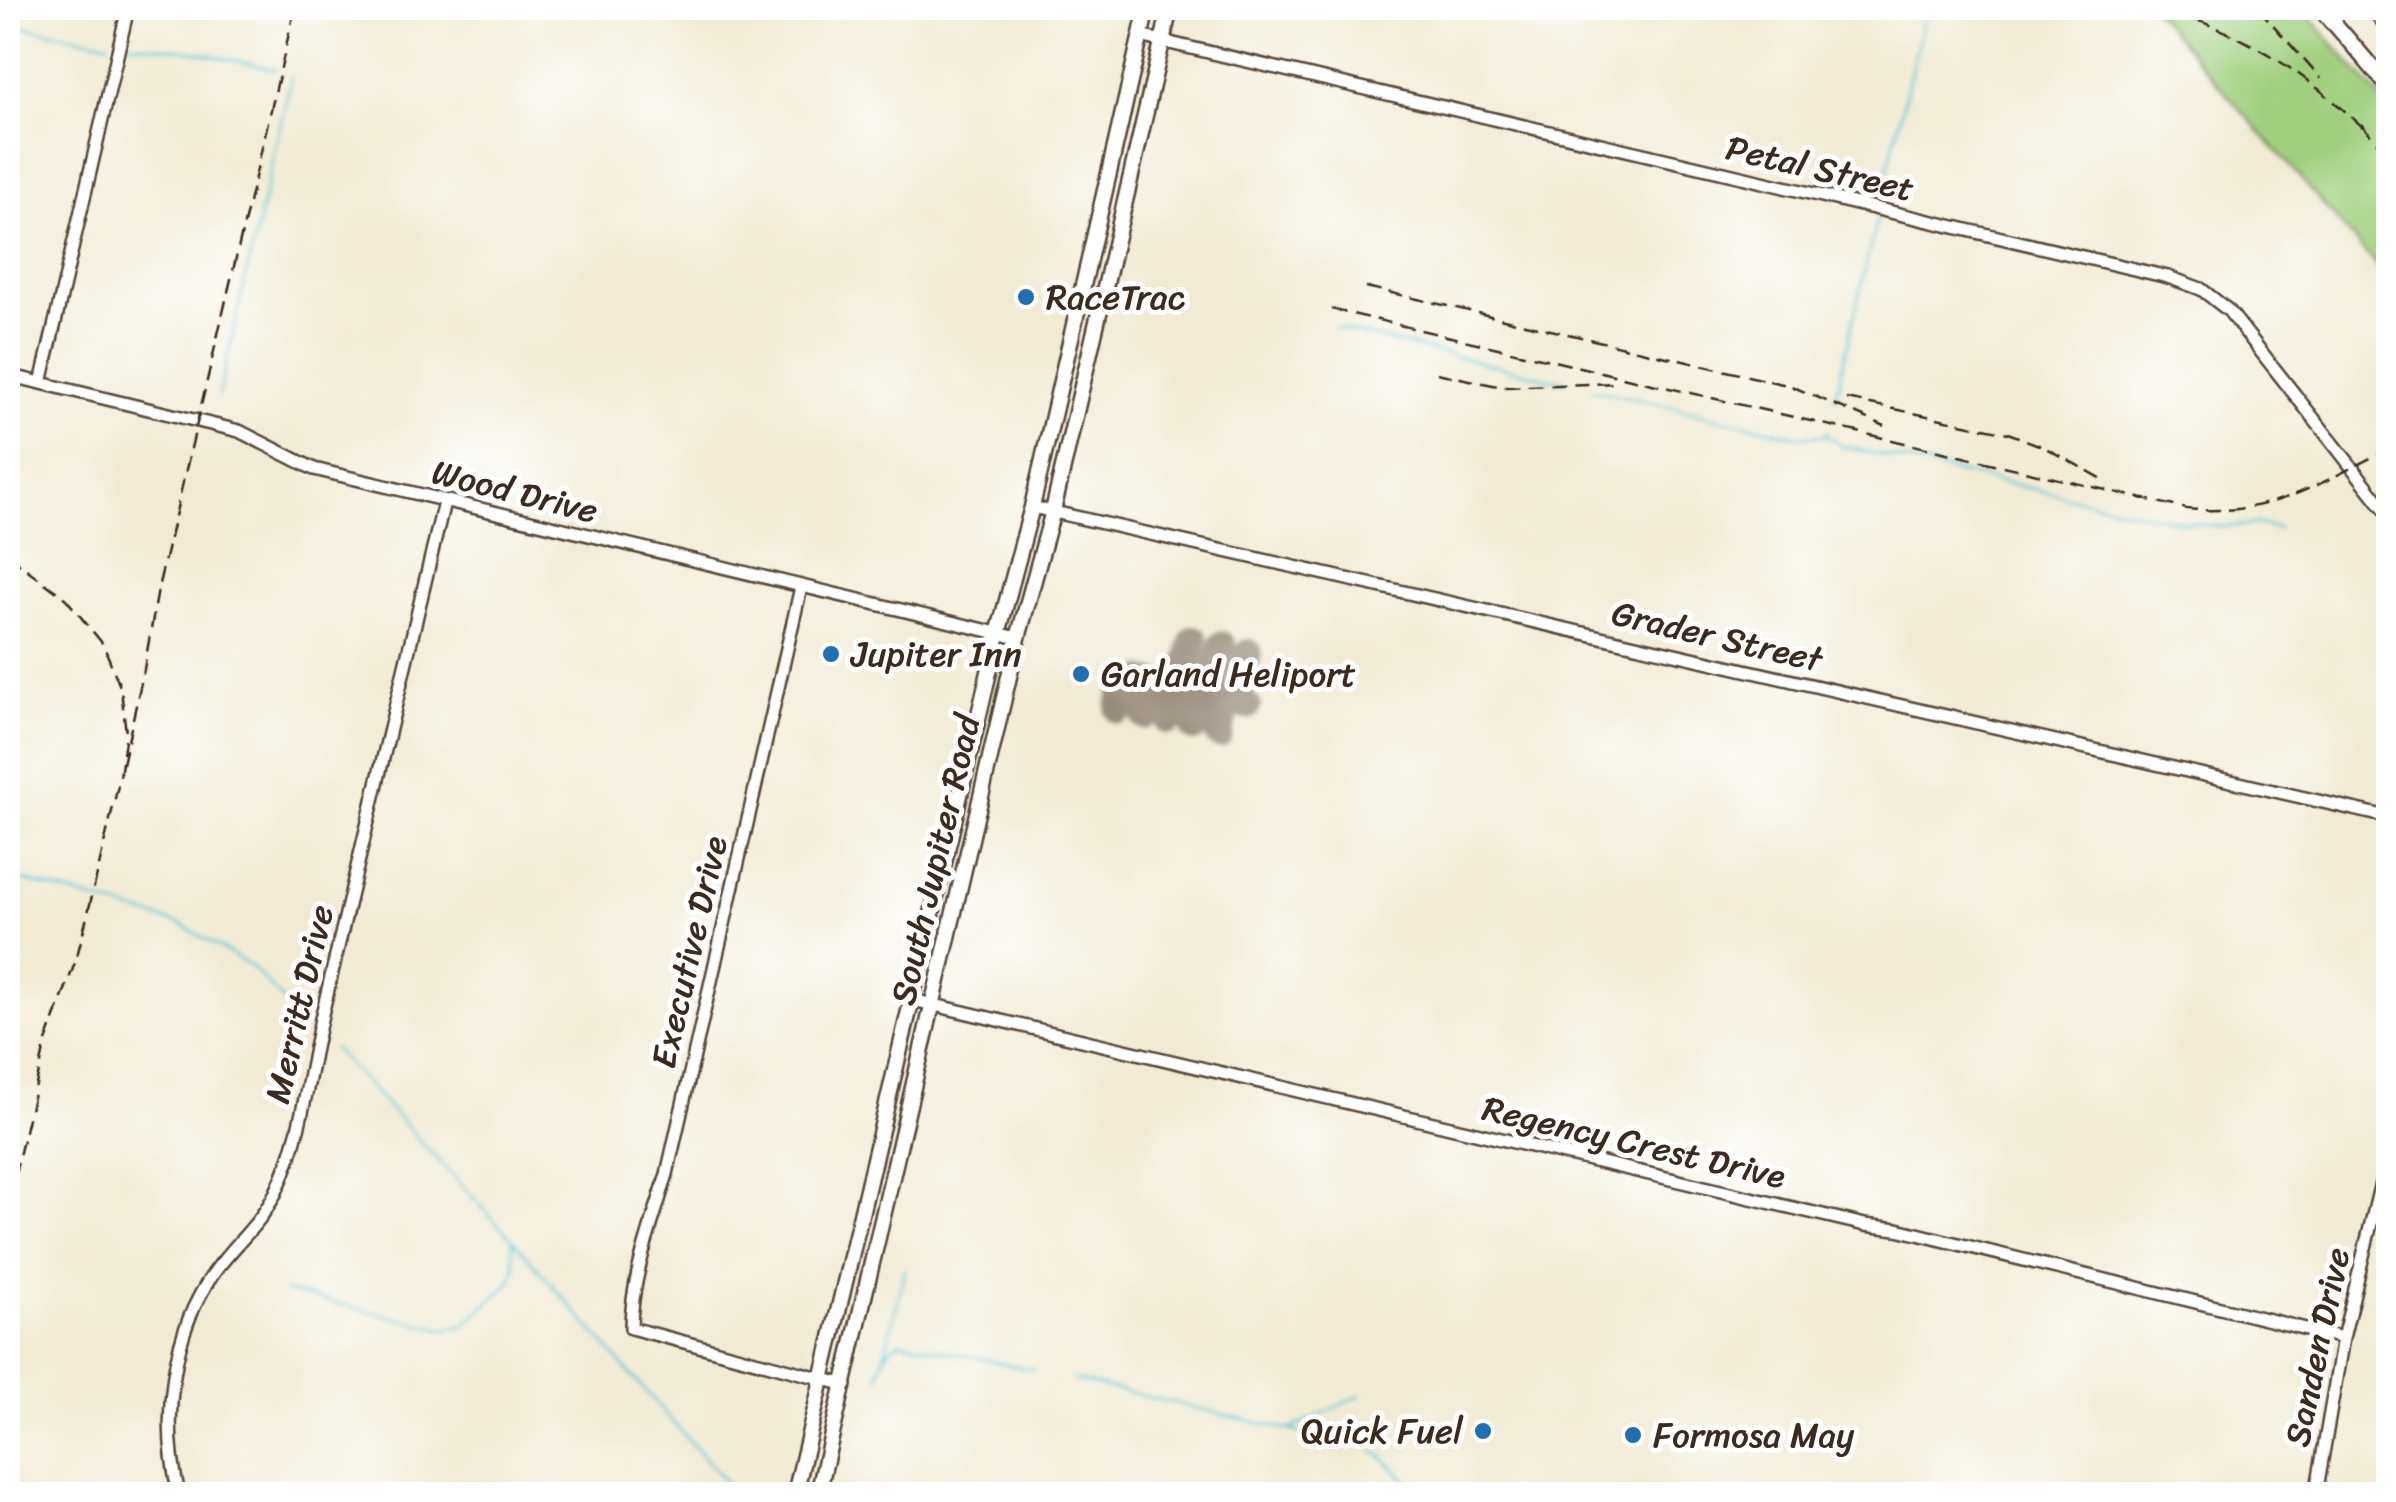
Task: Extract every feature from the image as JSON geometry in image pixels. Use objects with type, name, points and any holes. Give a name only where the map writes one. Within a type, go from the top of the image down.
[{"type":"highway","points":[[2375,8],[2388,23]]},
{"type":"main road","name":"South Jupiter Road","points":[[795,1494],[998,634],[1032,507],[1147,8]]},
{"type":"main road","name":"South Jupiter Road","points":[[818,1494],[1170,8]]},
{"type":"main road","points":[[2325,12],[2388,86]]},
{"type":"main road","points":[[858,1233],[879,1238]]},
{"type":"street","points":[[41,383],[128,8]]},
{"type":"street","name":"Petal Street","points":[[1140,36],[2168,276],[2200,289],[2229,311],[2388,513]]},
{"type":"street","name":"Wood Drive","points":[[8,375],[240,430],[314,470],[1018,638]]},
{"type":"street","name":"Merritt Drive","points":[[180,1494],[171,1433],[176,1360],[213,1273],[274,1198],[298,1134],[318,1028],[444,502]]},
{"type":"street","name":"Grader Street","points":[[1032,507],[2388,818]]},
{"type":"street","name":"Executive Drive","points":[[801,587],[667,1174],[643,1260],[631,1328],[824,1379]]},
{"type":"street","name":"Regency Crest Drive","points":[[912,1000],[1846,1221],[1897,1229],[2342,1338]]},
{"type":"street","name":"Sanden Drive","points":[[2316,1494],[2342,1338],[2388,1154]]},
{"type":"street","points":[[824,1379],[846,1384]]},
{"type":"green space","points":[[2152,8],[2302,8],[2388,106],[2388,279]]},
{"type":"waterway","points":[[1880,202],[1926,8]]},
{"type":"waterway","points":[[8,24],[109,43]]},
{"type":"waterway","points":[[130,43],[275,69]]},
{"type":"waterway","points":[[219,395],[291,78]]},
{"type":"waterway","points":[[1835,398],[1877,218]]},
{"type":"waterway","points":[[1335,328],[1565,382]]},
{"type":"waterway","points":[[1593,389],[1801,437],[1826,435]]},
{"type":"waterway","points":[[1827,431],[1826,435],[1844,447],[2182,522],[2224,527],[2257,524],[2279,529]]},
{"type":"waterway","points":[[8,876],[180,924],[251,966],[307,1026]]},
{"type":"waterway","points":[[333,1048],[511,1238],[736,1494]]},
{"type":"waterway","points":[[285,1291],[442,1329],[461,1327],[509,1284],[515,1270],[512,1242]]},
{"type":"waterway","points":[[884,1356],[905,1270]]},
{"type":"waterway","points":[[878,1377],[888,1351],[901,1341],[1033,1370]]},
{"type":"waterway","points":[[1075,1380],[1349,1444]]},
{"type":"waterway","points":[[1291,1429],[1361,1395]]},
{"type":"waterway","points":[[1372,1451],[1420,1494]]},
{"type":"taxiway","points":[[1186,690],[1183,684],[1194,639]]},
{"type":"taxiway","points":[[1212,696],[1210,690],[1222,645]]},
{"type":"taxiway","points":[[1239,702],[1248,653]]},
{"type":"taxiway","points":[[1119,710],[1122,697],[1142,680],[1247,706]]},
{"type":"taxiway","points":[[1145,716],[1155,683]]},
{"type":"taxiway","points":[[1169,721],[1180,688]]},
{"type":"taxiway","points":[[1194,728],[1205,694]]},
{"type":"taxiway","points":[[1219,735],[1227,702],[1231,700]]},
{"type":"railway","points":[[123,764],[159,584],[295,8]]},
{"type":"railway","points":[[2152,8],[2242,39],[2296,72],[2369,133]]},
{"type":"railway","points":[[2258,8],[2321,79]]},
{"type":"railway","points":[[2361,124],[2388,155]]},
{"type":"railway","points":[[1366,287],[1791,386],[1885,426]]},
{"type":"railway","points":[[1331,309],[2187,509],[2243,508],[2292,496],[2388,449]]},
{"type":"railway","points":[[1437,373],[1502,387],[1616,383]]},
{"type":"railway","points":[[1847,399],[2008,433],[2044,447],[2106,481]]},
{"type":"railway","points":[[8,555],[66,599],[103,644],[121,689],[126,733],[120,777],[87,917],[46,1042],[8,1203]]},
{"type":"place","name":"RaceTrac","points":[[1026,297]]},
{"type":"place","name":"Jupiter Inn","points":[[831,654]]},
{"type":"place","name":"Garland Heliport","points":[[1081,674]]},
{"type":"place","name":"Quick Fuel","points":[[1483,1431]]},
{"type":"place","name":"Formosa May","points":[[1633,1435]]}]
